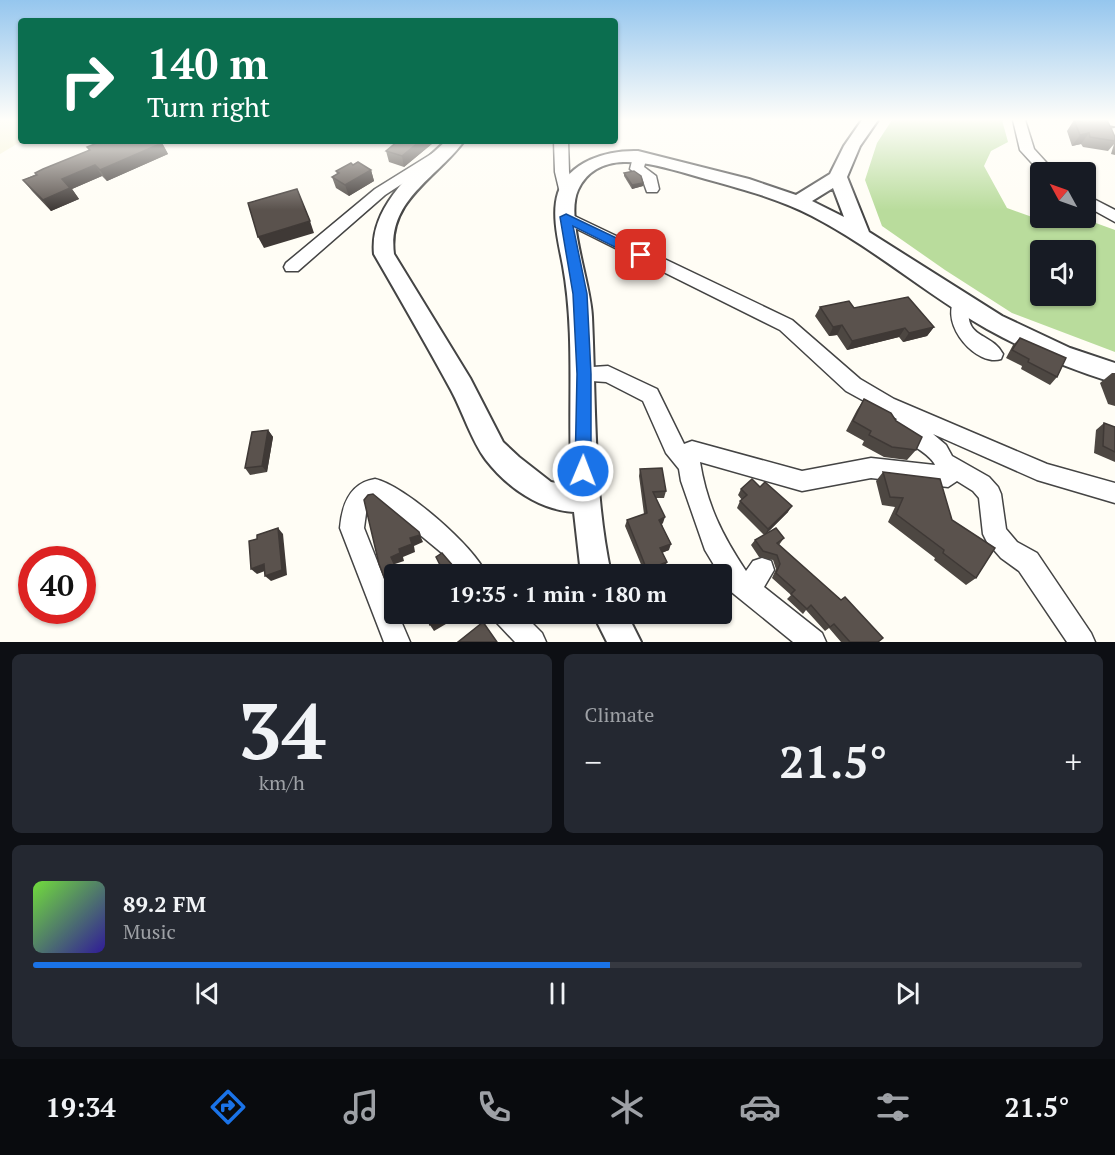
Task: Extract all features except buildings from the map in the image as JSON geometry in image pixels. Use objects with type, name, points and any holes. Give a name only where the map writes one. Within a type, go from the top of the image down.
[{"type":"street","points":[[292,267],[380,192],[444,150]]},
{"type":"street","points":[[447,150],[397,201],[387,220],[382,244],[384,254],[461,385],[494,450],[509,466],[541,492],[559,498],[586,500]]},
{"type":"street","points":[[561,150],[562,172],[567,193],[566,217],[580,294],[584,374],[583,471],[596,564]]},
{"type":"street","points":[[798,202],[838,177],[850,150]]},
{"type":"street","points":[[1028,150],[1039,162]]},
{"type":"street","points":[[567,193],[577,178],[596,163],[618,157],[640,157],[754,186],[798,202],[860,236],[961,303],[1046,348],[1115,373]]},
{"type":"street","points":[[640,157],[637,169],[649,176],[652,189]]},
{"type":"street","points":[[838,177],[860,236]]},
{"type":"street","points":[[1096,206],[1115,217]]},
{"type":"street","points":[[566,217],[786,325],[853,385],[887,405],[1045,473],[1115,493]]},
{"type":"street","points":[[961,303],[957,315],[959,324],[972,339],[994,354]]},
{"type":"street","points":[[584,374],[608,374],[650,395],[673,446],[687,462],[713,542],[738,581],[813,642]]},
{"type":"street","points":[[687,462],[692,450],[775,476],[802,481],[871,468],[948,477],[946,463],[936,447],[896,423],[887,405]]},
{"type":"street","points":[[946,463],[981,484],[990,495],[995,534],[1009,550],[1028,562],[1082,642]]},
{"type":"street","points":[[384,609],[352,528],[352,510],[368,490],[377,488],[391,496],[450,545],[466,564]]},
{"type":"street","points":[[747,589],[762,570]]},
{"type":"street","points":[[390,624],[397,642]]},
{"type":"street","points":[[516,624],[533,642]]},
{"type":"street","points":[[615,624],[625,642]]},
{"type":"green space","points":[[875,150],[993,150],[984,166],[1007,208],[1030,216],[1030,228],[1096,228],[1096,223],[1115,230],[1115,352],[1012,313],[882,226],[865,180]]},
{"type":"route","points":[[583,471],[584,374],[580,294],[566,217],[641,255]]}]
